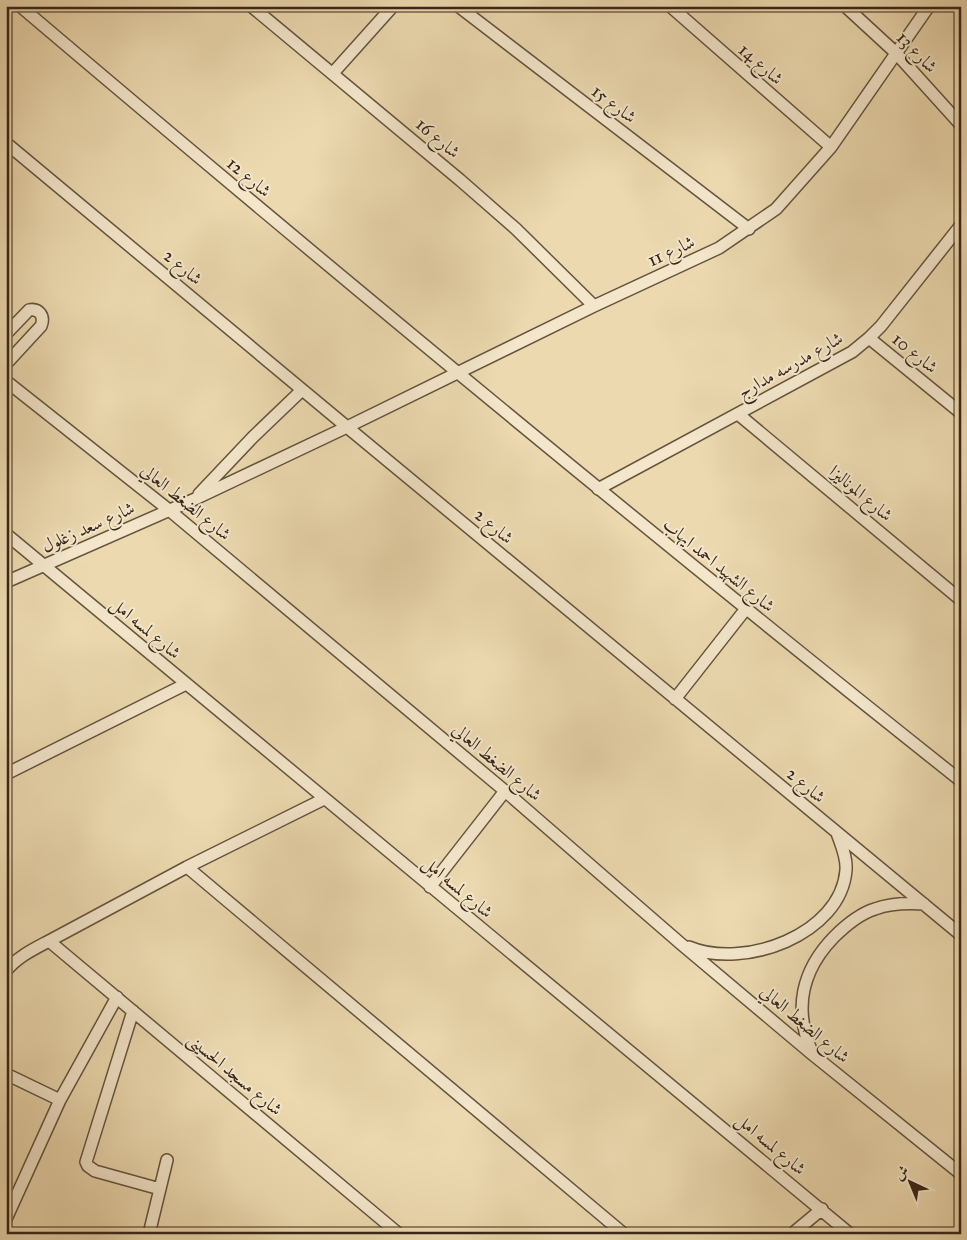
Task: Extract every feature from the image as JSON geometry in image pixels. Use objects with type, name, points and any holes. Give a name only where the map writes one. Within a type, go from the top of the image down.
[{"type":"street","name":"شارع 12","points":[[20,6],[205,163],[458,372]]},
{"type":"street","name":"شارع 16","points":[[251,6],[332,72],[516,229],[594,306]]},
{"type":"street","points":[[332,72],[393,6]]},
{"type":"street","name":"شارع 15","points":[[458,6],[749,229]]},
{"type":"street","name":"شارع 14","points":[[670,6],[831,147]]},
{"type":"street","name":"شارع 13","points":[[845,6],[896,53],[961,125]]},
{"type":"street","name":"شارع 11","points":[[347,427],[594,306],[719,248],[749,229],[776,209],[831,147],[929,6]]},
{"type":"street","name":"شارع 2","points":[[6,143],[674,699],[961,935]]},
{"type":"street","name":"شارع مدرسه مدارج","points":[[598,488],[839,359],[869,338],[881,326],[960,226]]},
{"type":"street","points":[[6,334],[26,312],[32,310],[41,314],[43,320],[41,326],[6,364]]},
{"type":"street","name":"شارع 10","points":[[869,338],[961,413]]},
{"type":"street","name":"شارع الشهيد احمد ايهاب","points":[[458,372],[745,610],[961,781]]},
{"type":"street","name":"شارع الضغط العالي","points":[[6,381],[169,510],[505,791],[680,943],[812,1054],[961,1174]]},
{"type":"street","points":[[195,499],[253,437],[302,390]]},
{"type":"street","name":"شارع الموناليزا","points":[[738,414],[961,600]]},
{"type":"street","name":"شارع سعد زغلول","points":[[6,582],[195,499],[347,427]]},
{"type":"street","name":"شارع لمسه امل","points":[[6,534],[850,1234]]},
{"type":"street","points":[[674,699],[745,610]]},
{"type":"street","points":[[6,774],[186,684]]},
{"type":"street","points":[[430,887],[505,791]]},
{"type":"street","points":[[6,971],[28,953],[49,941],[187,867],[324,799]]},
{"type":"street","points":[[680,943],[698,951],[717,954],[756,952],[774,946],[807,929],[828,912],[836,902],[841,891],[845,862],[836,833]]},
{"type":"street","points":[[187,867],[624,1234]]},
{"type":"street","points":[[812,1054],[806,1040],[803,1025],[802,1001],[807,978],[822,951],[844,927],[873,909],[898,904],[924,904]]},
{"type":"street","name":"شارع مسجد الحسينى","points":[[49,941],[399,1234]]},
{"type":"street","points":[[6,1219],[60,1100],[117,997]]},
{"type":"street","points":[[134,1011],[86,1162],[95,1171],[160,1189]]},
{"type":"street","points":[[6,1074],[60,1100]]},
{"type":"street","points":[[148,1234],[167,1160]]},
{"type":"street","points":[[792,1234],[822,1209]]}]
